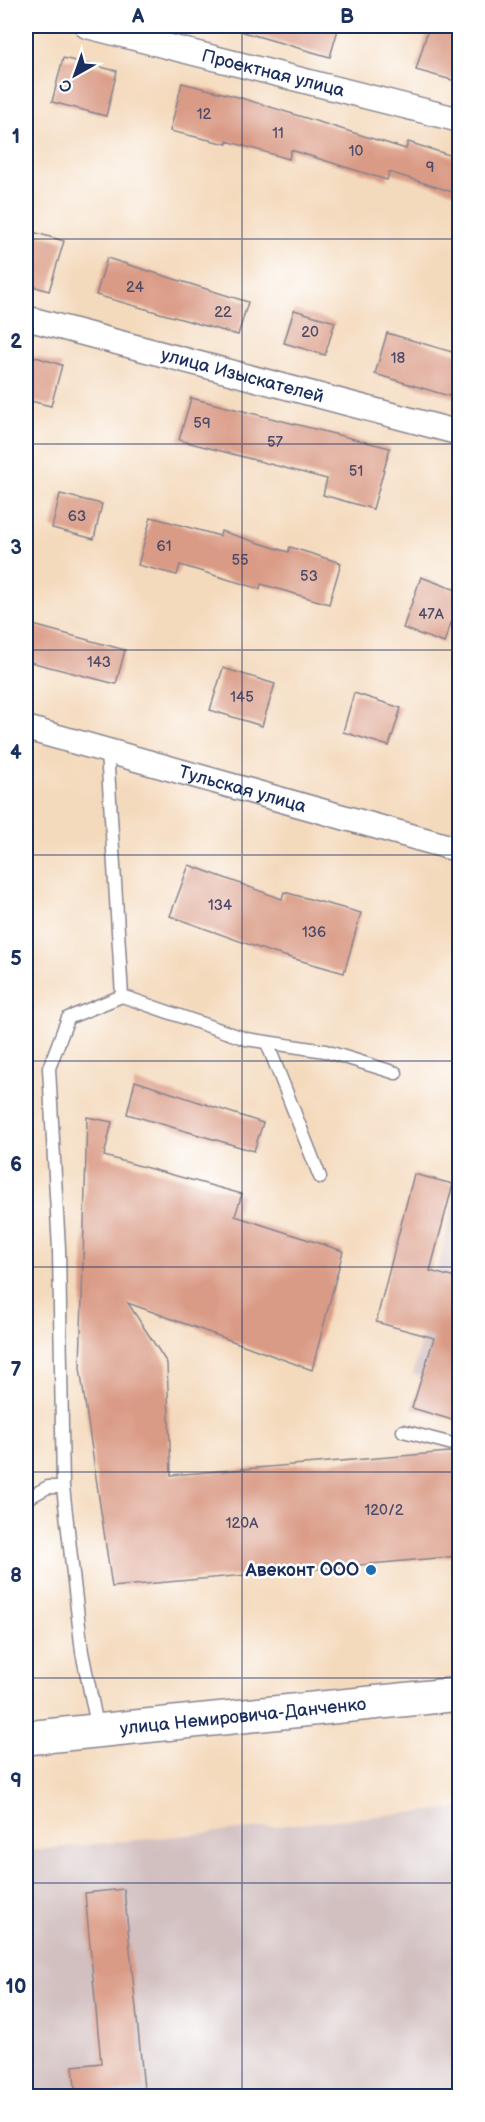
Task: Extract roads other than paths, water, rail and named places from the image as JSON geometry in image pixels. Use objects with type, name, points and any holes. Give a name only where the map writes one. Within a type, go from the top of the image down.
[{"type":"main road","name":"улица Немировича-Данченко","points":[[26,1738],[459,1694]]},
{"type":"street","name":"Проектная улица","points":[[87,26],[459,120]]},
{"type":"street","name":"улица Изыскателей","points":[[26,318],[459,433]]},
{"type":"street","name":"Тульская улица","points":[[26,728],[459,850]]},
{"type":"lane","points":[[107,752],[122,996]]},
{"type":"lane","points":[[98,1731],[82,1652],[63,1487],[59,1249],[49,1068],[68,1018],[122,996],[246,1039],[326,1051],[396,1074]]},
{"type":"lane","points":[[267,1043],[320,1177]]},
{"type":"lane","points":[[403,1431],[459,1446]]},
{"type":"lane","points":[[26,1499],[48,1487],[63,1487]]},
{"type":"place","name":"Авеконт ООО","points":[[371,1570]]}]
